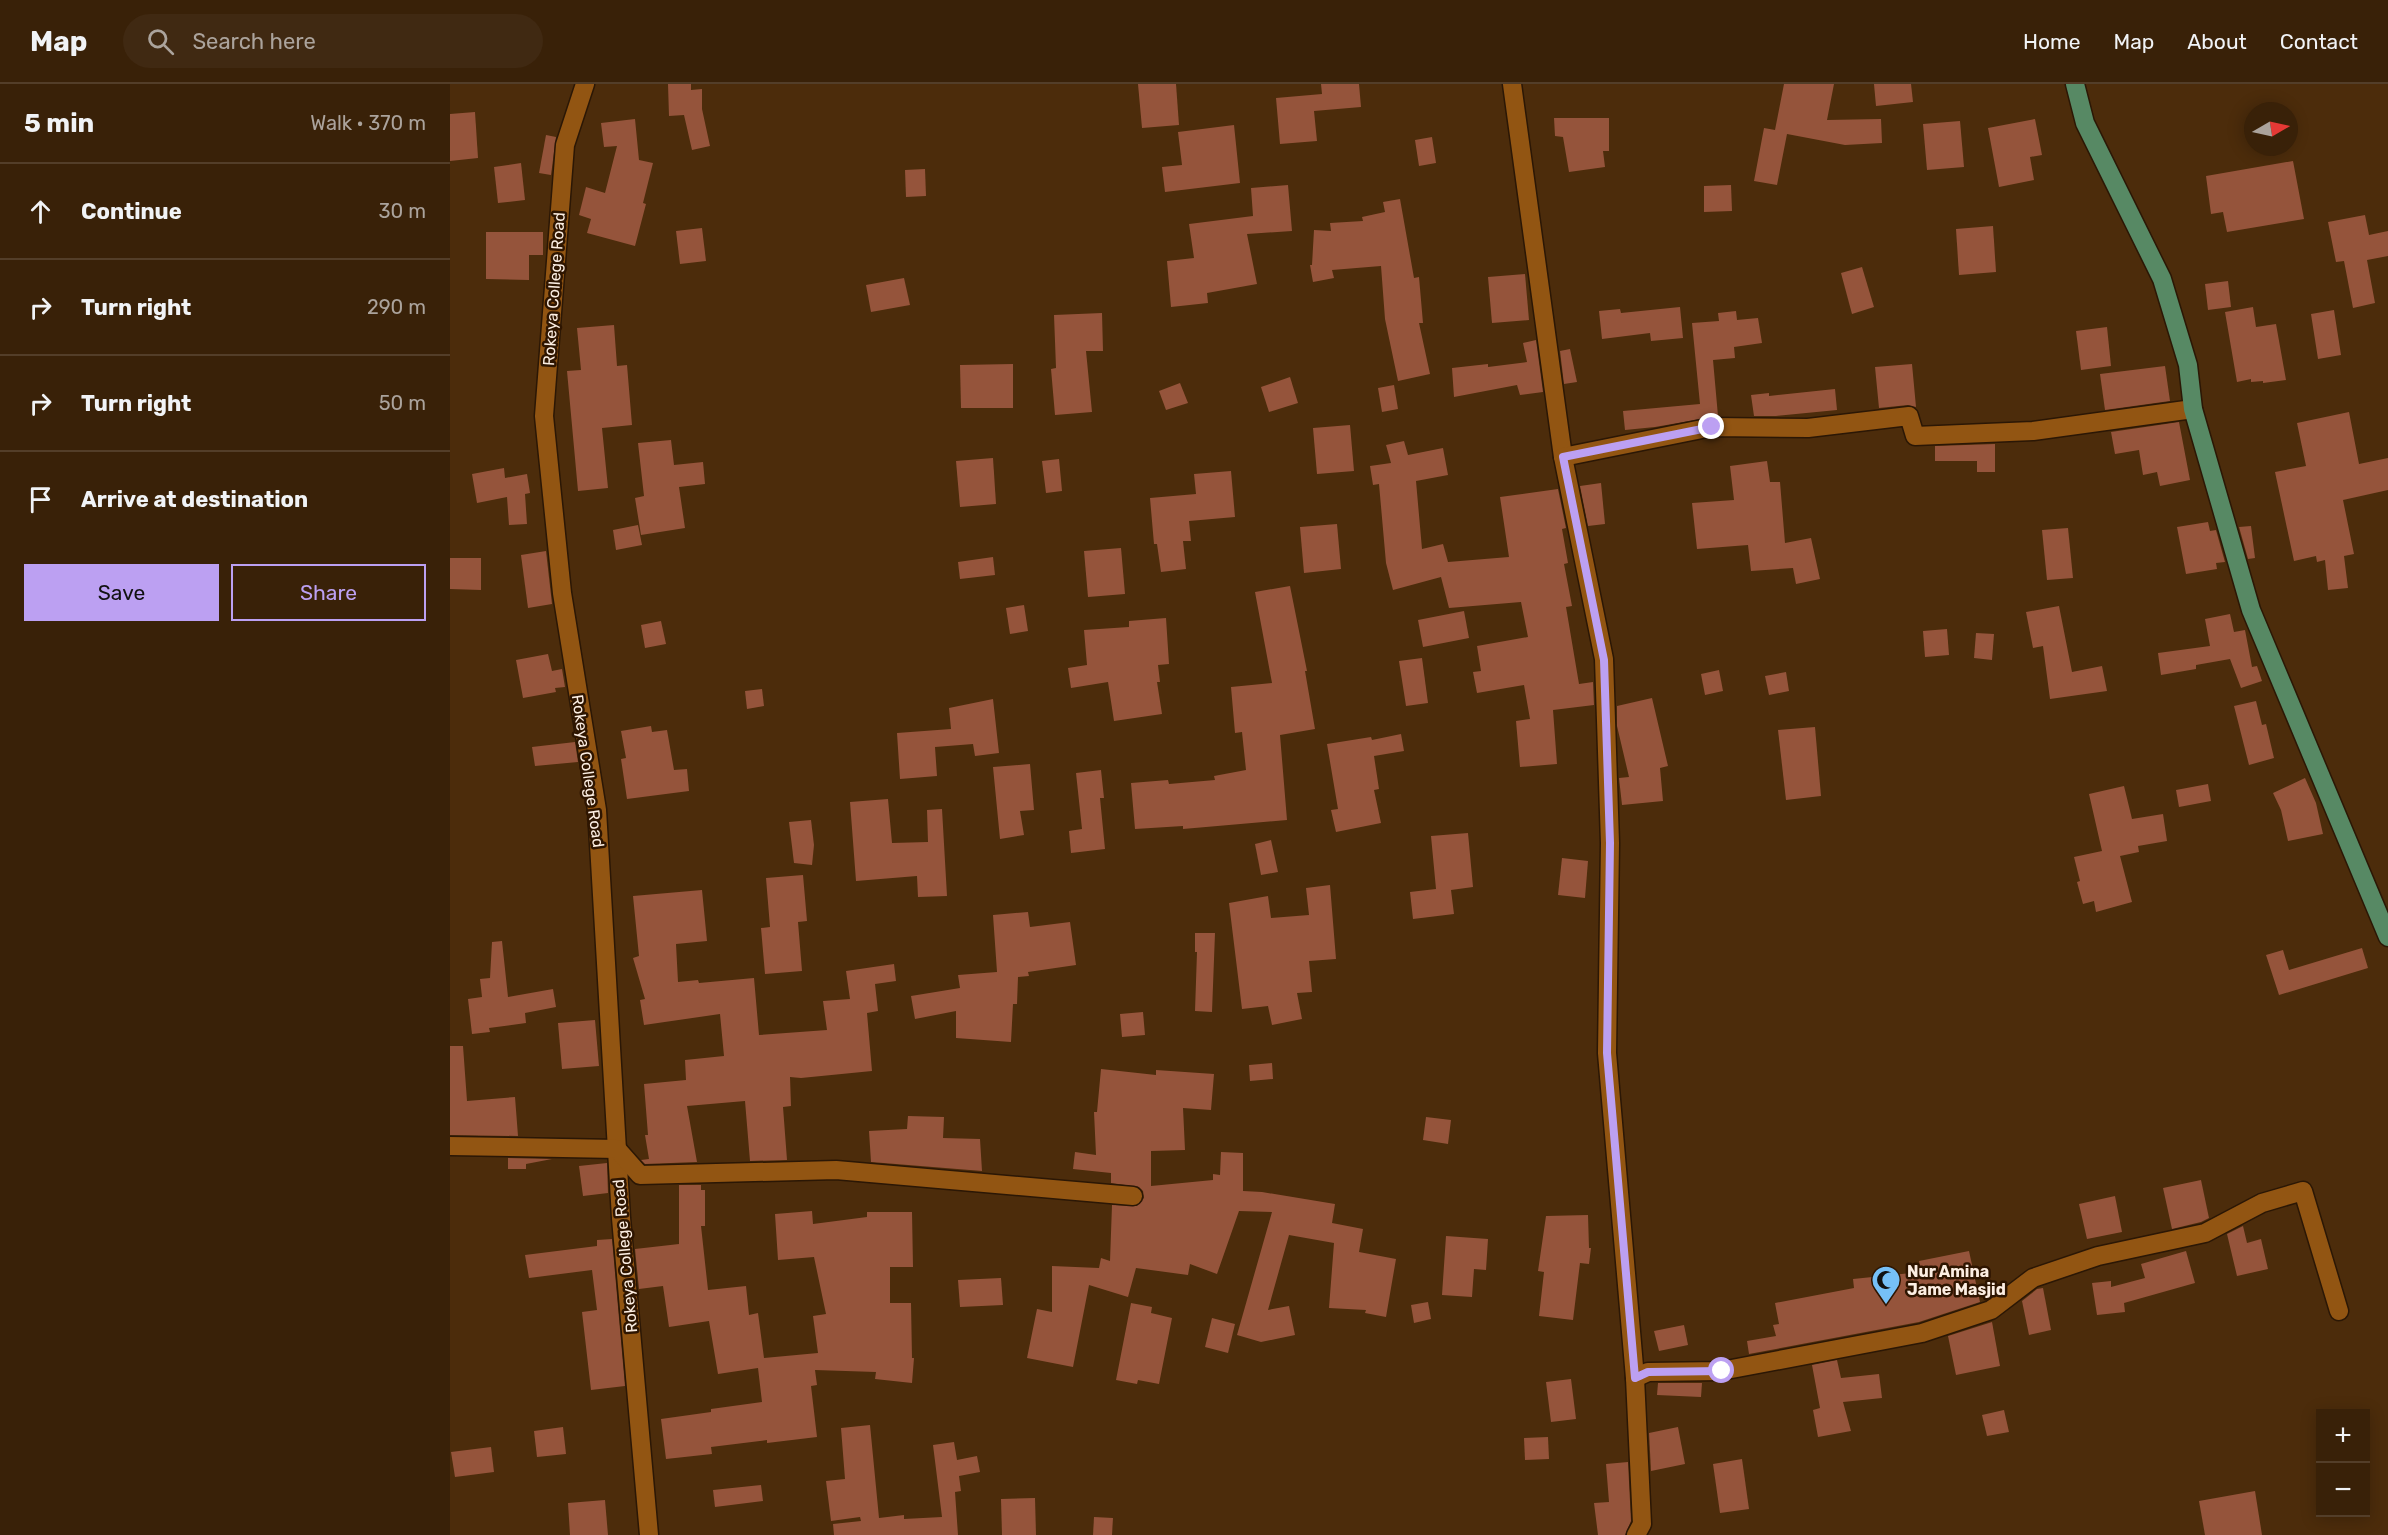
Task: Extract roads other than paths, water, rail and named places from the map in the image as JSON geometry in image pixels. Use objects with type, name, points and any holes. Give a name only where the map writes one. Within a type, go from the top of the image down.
[{"type":"main road","points":[[2075,84],[2085,123],[2162,279],[2188,365],[2193,409],[2251,610],[2388,937]]},
{"type":"street","name":"Rokeya College Road","points":[[585,84],[565,145],[544,416],[562,593],[597,810],[621,1218],[649,1535]]},
{"type":"street","points":[[1512,84],[1563,457],[1604,660],[1610,843],[1607,1053],[1635,1378],[1642,1524],[1636,1535]]},
{"type":"street","points":[[1563,457],[1712,427],[1808,428],[1909,416],[1915,436],[2033,431],[2193,409]]},
{"type":"street","points":[[450,1146],[617,1149],[640,1174],[836,1170],[1132,1196]]},
{"type":"street","points":[[1635,1378],[1648,1372],[1722,1371],[1922,1332],[1991,1310],[2034,1278],[2098,1256],[2205,1233],[2262,1203],[2304,1191],[2339,1311]]},
{"type":"place","name":"Nur Amina Jame Masjid","points":[[1886,1306]]}]
